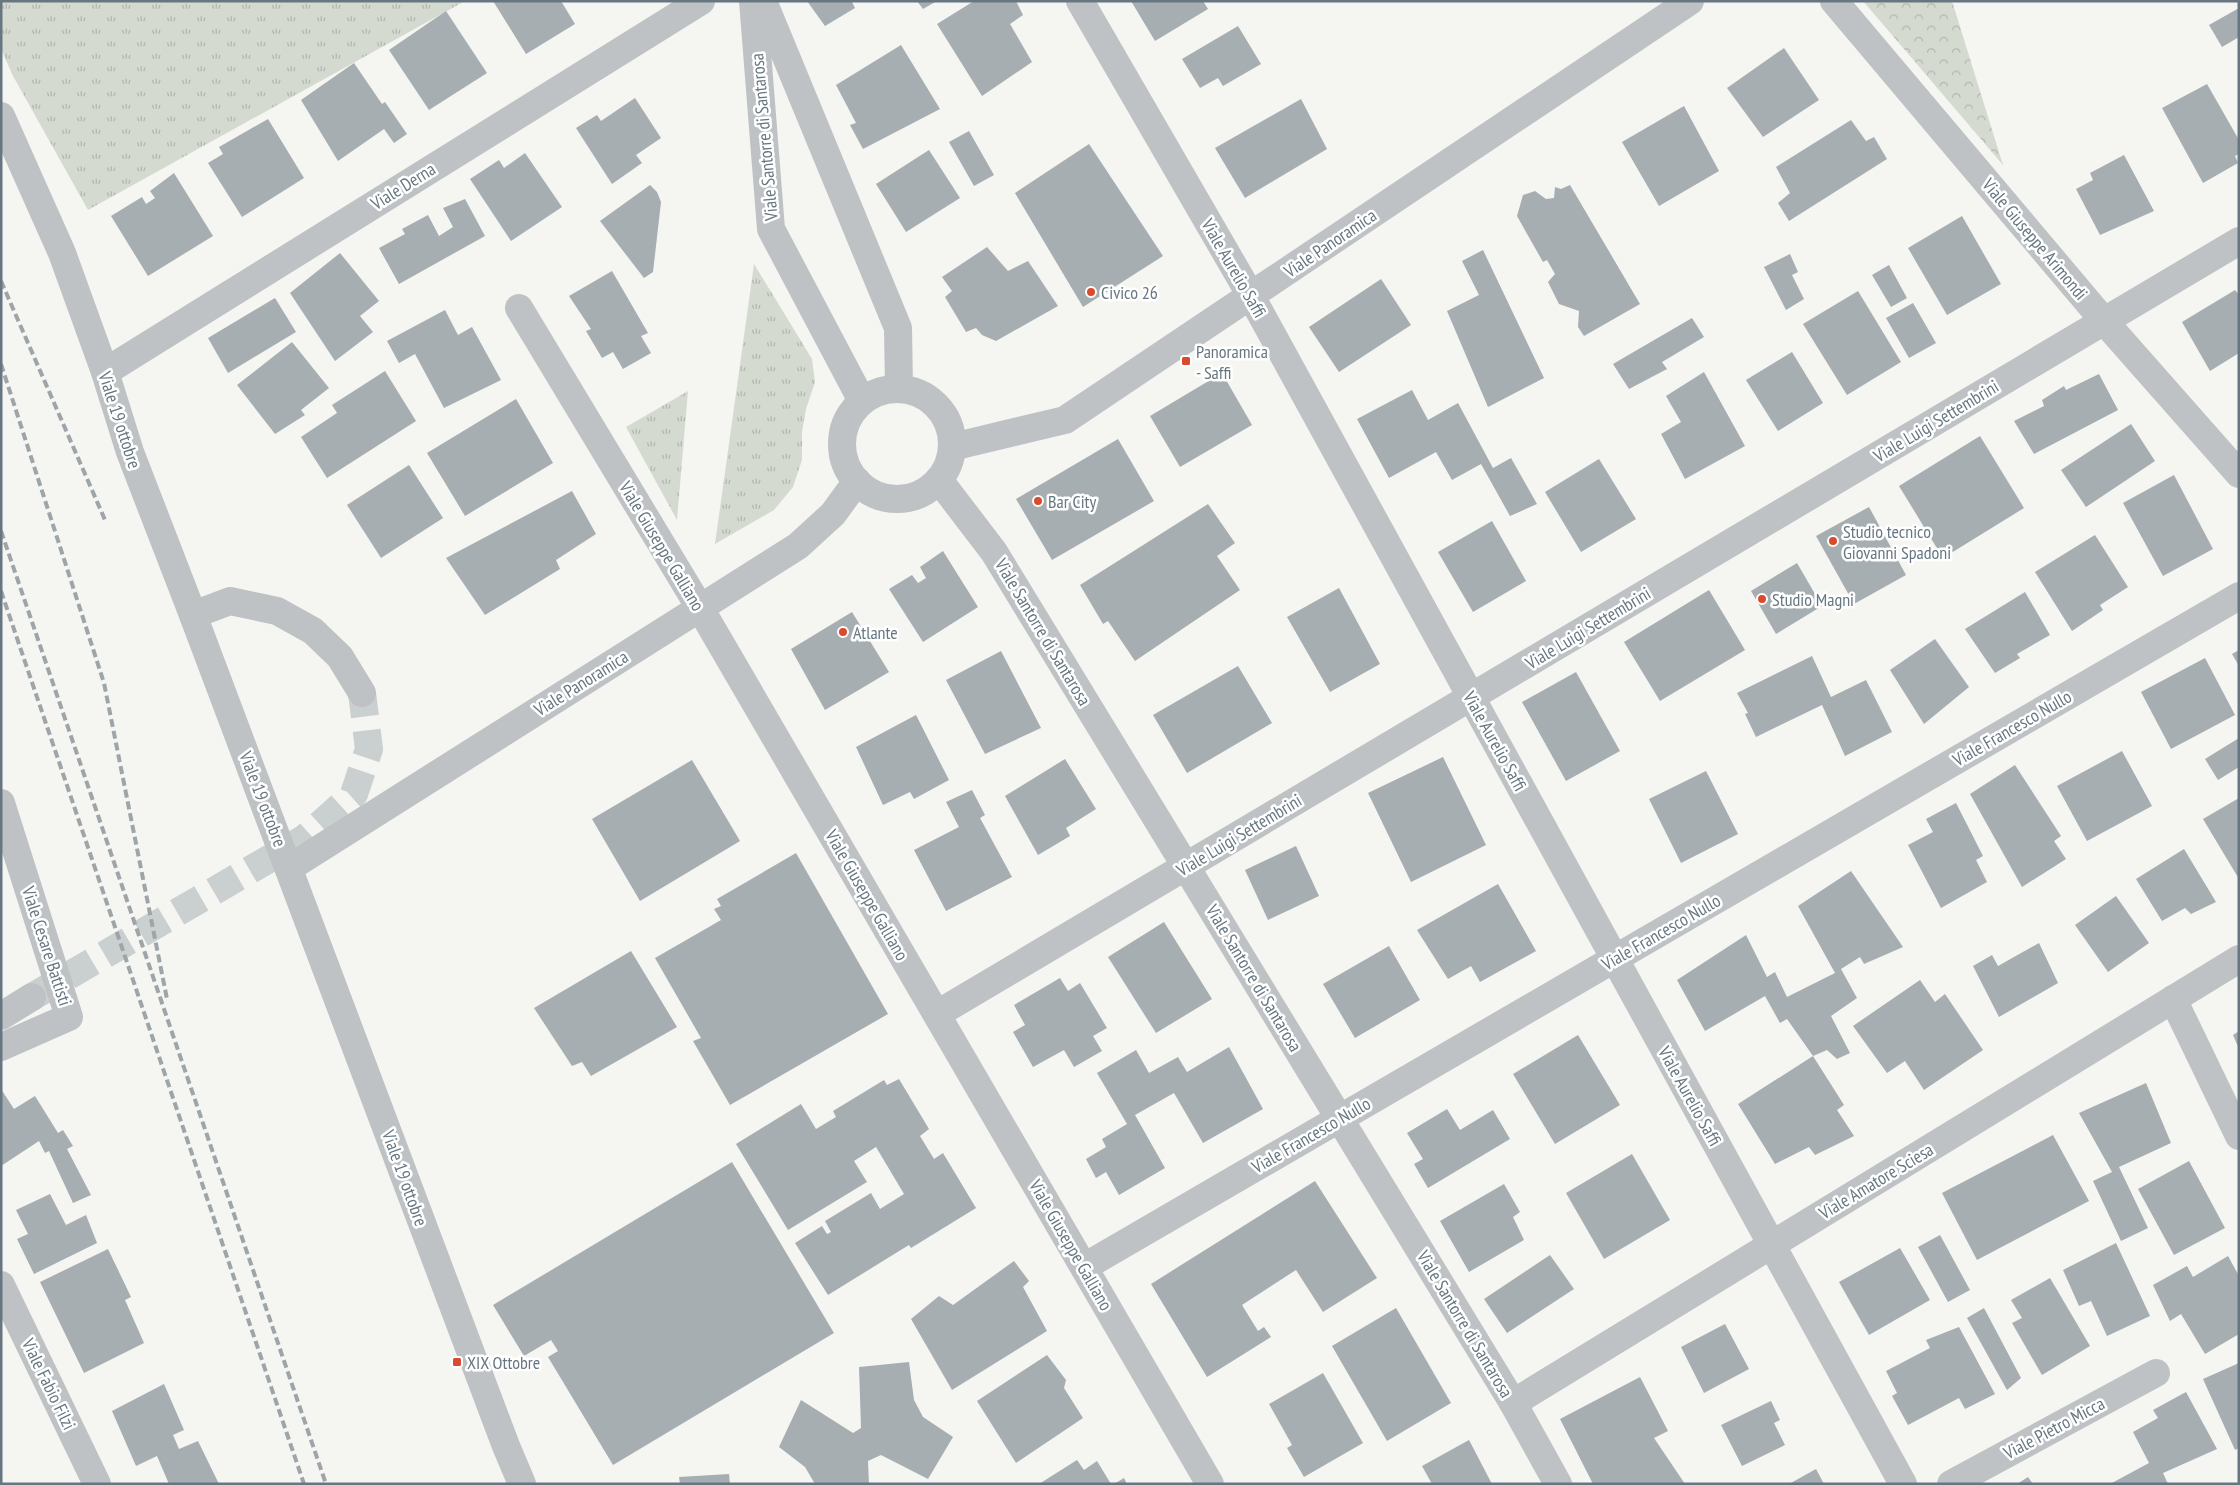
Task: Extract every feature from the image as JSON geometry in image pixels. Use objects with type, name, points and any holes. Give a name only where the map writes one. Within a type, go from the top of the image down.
[{"type":"street","name":"Viale Derna","points":[[105,372],[701,1]]},
{"type":"street","name":"Viale Santorre di Santarosa","points":[[753,1],[771,229],[862,401]]},
{"type":"street","name":"Viale Santorre di Santarosa","points":[[763,1],[898,328],[899,388]]},
{"type":"street","name":"Viale Aurelio Saffi","points":[[1080,1],[1251,296],[1903,1484]]},
{"type":"street","name":"Viale Panoramica","points":[[952,447],[1065,420],[1690,1]]},
{"type":"street","name":"Viale Giuseppe Arimondi","points":[[1834,1],[2104,321],[2239,474]]},
{"type":"street","name":"Viale 19 ottobre","points":[[1,116],[62,253],[105,372],[130,452],[522,1484]]},
{"type":"street","name":"Viale Luigi Settembrini","points":[[937,1014],[2239,242]]},
{"type":"street","name":"Viale Giuseppe Galliano","points":[[519,308],[700,608],[1210,1484]]},
{"type":"street","points":[[899,388],[924,395],[938,406],[950,426],[952,447],[948,465],[939,480],[928,489],[914,496],[882,497],[868,490],[857,481],[847,465],[842,451],[842,437],[846,422],[862,401],[881,390],[899,388]]},
{"type":"street","name":"Viale Santorre di Santarosa","points":[[939,480],[994,552],[1513,1403],[1558,1484]]},
{"type":"street","name":"Viale Panoramica","points":[[289,868],[798,546],[833,514],[857,481]]},
{"type":"street","name":"Viale Francesco Nullo","points":[[1084,1267],[2239,596]]},
{"type":"street","points":[[193,615],[230,601],[277,611],[313,631],[340,657],[362,692]]},
{"type":"street","name":"Viale Cesare Battisti","points":[[1,803],[69,1017],[1,1047]]},
{"type":"street","name":"Viale Amatore Sciesa","points":[[1513,1403],[2239,959]]},
{"type":"street","name":"Viale Cesare Battisti","points":[[1,1016],[32,997]]},
{"type":"street","points":[[2173,1000],[2239,1136]]},
{"type":"street","name":"Viale Fabio Filzi","points":[[1,1285],[97,1484]]},
{"type":"street","name":"Viale Pietro Micca","points":[[1951,1484],[2156,1373]]},
{"type":"green space","points":[[1,1],[465,1],[88,210],[13,76],[1,49]]},
{"type":"green space","points":[[1863,1],[1952,1],[2003,165]]},
{"type":"green space","points":[[754,264],[812,359],[815,382],[806,409],[802,432],[802,460],[793,487],[774,510],[715,544]]},
{"type":"green space","points":[[688,391],[677,520],[626,427]]},
{"type":"building","points":[[493,1],[561,1],[575,24],[526,54]]},
{"type":"building","points":[[807,1],[854,1],[852,2],[855,8],[825,26]]},
{"type":"building","points":[[917,1],[937,1],[923,9]]},
{"type":"building","points":[[974,1],[1016,1],[1023,15],[1010,24],[1032,62],[982,96],[937,24]]},
{"type":"building","points":[[1131,1],[1203,1],[1208,9],[1155,41]]},
{"type":"building","points":[[2239,8],[2239,37],[2222,47],[2209,25]]},
{"type":"building","points":[[446,11],[487,73],[429,110],[389,50]]},
{"type":"building","points":[[1238,26],[1261,64],[1223,86],[1218,78],[1200,88],[1182,59]]},
{"type":"building","points":[[901,45],[940,109],[863,149],[850,125],[856,123],[836,85]]},
{"type":"building","points":[[1784,48],[1819,100],[1763,137],[1727,88]]},
{"type":"building","points":[[354,63],[382,104],[385,102],[407,134],[394,143],[384,129],[338,161],[301,100]]},
{"type":"building","points":[[2207,84],[2239,140],[2239,154],[2235,156],[2238,163],[2203,183],[2162,108]]},
{"type":"building","points":[[635,98],[661,138],[636,155],[642,163],[612,184],[576,128],[597,115],[601,121]]},
{"type":"building","points":[[1301,99],[1327,149],[1245,198],[1215,148]]},
{"type":"building","points":[[1684,106],[1719,171],[1659,206],[1622,142]]},
{"type":"building","points":[[268,119],[304,178],[242,217],[208,163],[223,154],[219,147]]},
{"type":"building","points":[[1851,120],[1866,141],[1874,137],[1887,159],[1789,221],[1778,203],[1790,193],[1776,167]]},
{"type":"building","points":[[969,131],[994,175],[974,186],[949,142]]},
{"type":"building","points":[[1089,144],[1163,256],[1083,307],[1015,193]]},
{"type":"building","points":[[929,150],[960,198],[906,232],[876,184]]},
{"type":"building","points":[[525,153],[562,207],[511,241],[470,179],[499,160],[504,168]]},
{"type":"building","points":[[2124,155],[2154,211],[2100,235],[2076,189],[2093,180],[2090,173]]},
{"type":"building","points":[[174,173],[213,236],[148,276],[111,216],[142,197],[146,204],[155,198],[150,191]]},
{"type":"building","points":[[650,185],[657,192],[661,202],[653,272],[644,278],[600,221]]},
{"type":"building","points":[[1570,185],[1640,304],[1584,336],[1578,327],[1579,311],[1559,304],[1548,282],[1555,274],[1547,260],[1543,262],[1517,216],[1523,195],[1535,191],[1546,199],[1554,198],[1555,187],[1561,189]]},
{"type":"building","points":[[465,199],[485,236],[399,284],[379,248],[405,234],[402,229],[428,215],[439,236],[453,227],[443,208]]},
{"type":"building","points":[[1962,216],[2001,284],[1947,315],[1908,248]]},
{"type":"building","points":[[987,247],[1008,271],[1028,261],[1058,306],[996,341],[982,335],[976,328],[966,332],[945,297],[952,291],[942,277]]},
{"type":"building","points":[[1483,250],[1544,378],[1488,407],[1447,311],[1479,295],[1462,261]]},
{"type":"building","points":[[340,253],[379,301],[360,316],[373,332],[335,361],[290,293]]},
{"type":"building","points":[[1790,254],[1798,272],[1792,275],[1804,299],[1786,310],[1764,267]]},
{"type":"building","points":[[1889,265],[1907,298],[1891,307],[1872,275]]},
{"type":"building","points":[[612,271],[648,333],[641,336],[651,353],[623,369],[613,352],[602,358],[586,331],[591,329],[569,296]]},
{"type":"building","points":[[1381,279],[1411,325],[1339,372],[1309,327]]},
{"type":"building","points":[[2235,290],[2239,295],[2239,353],[2210,371],[2182,322]]},
{"type":"building","points":[[1858,291],[1901,362],[1847,395],[1803,324]]},
{"type":"building","points":[[275,298],[296,332],[228,373],[208,338]]},
{"type":"building","points":[[1913,303],[1936,343],[1909,358],[1886,318]]},
{"type":"building","points":[[445,310],[458,335],[472,327],[501,380],[444,408],[415,354],[399,363],[387,341]]},
{"type":"building","points":[[1692,318],[1704,337],[1662,362],[1667,369],[1629,389],[1613,364]]},
{"type":"building","points":[[292,342],[329,388],[301,410],[305,415],[275,434],[237,385]]},
{"type":"building","points":[[1792,352],[1823,403],[1778,431],[1746,380]]},
{"type":"building","points":[[385,371],[416,421],[327,478],[301,437],[337,413],[332,405]]},
{"type":"building","points":[[1704,372],[1745,446],[1685,479],[1661,434],[1681,422],[1666,396]]},
{"type":"building","points":[[1222,373],[1252,425],[1180,467],[1150,416]]},
{"type":"building","points":[[2099,374],[2118,410],[2034,454],[2014,421],[2044,406],[2042,400],[2064,386],[2066,390]]},
{"type":"building","points":[[1412,390],[1428,420],[1458,403],[1493,468],[1511,458],[1537,504],[1510,516],[1481,464],[1452,480],[1436,452],[1389,478],[1357,419]]},
{"type":"building","points":[[516,399],[553,463],[465,516],[427,453]]},
{"type":"building","points":[[2131,424],[2155,461],[2086,507],[2061,470]]},
{"type":"building","points":[[1980,436],[2024,508],[1943,558],[1899,486]]},
{"type":"building","points":[[1118,439],[1154,501],[1052,560],[1016,499]]},
{"type":"building","points":[[1599,459],[1636,519],[1581,552],[1545,492]]},
{"type":"building","points":[[409,465],[443,518],[381,558],[347,505]]},
{"type":"building","points":[[2174,475],[2213,549],[2163,576],[2123,503]]},
{"type":"building","points":[[572,491],[596,534],[556,560],[560,569],[485,615],[446,558]]},
{"type":"building","points":[[1208,504],[1235,543],[1217,556],[1240,590],[1135,661],[1108,621],[1103,624],[1080,585]]},
{"type":"building","points":[[1869,507],[1906,575],[1854,604],[1816,536]]},
{"type":"building","points":[[1492,521],[1526,581],[1473,612],[1438,552]]},
{"type":"building","points":[[2095,535],[2128,587],[2100,605],[2103,610],[2072,631],[2035,572]]},
{"type":"building","points":[[943,551],[978,607],[923,642],[889,589],[912,575],[918,583],[926,578],[920,567]]},
{"type":"building","points":[[1797,563],[1822,606],[1776,634],[1751,591]]},
{"type":"building","points":[[1339,588],[1380,664],[1330,692],[1287,617]]},
{"type":"building","points":[[1709,590],[1745,650],[1660,701],[1624,642]]},
{"type":"building","points":[[2025,592],[2050,635],[2017,654],[2020,658],[1995,673],[1965,629]]},
{"type":"building","points":[[852,612],[889,672],[825,710],[791,649]]},
{"type":"building","points":[[1935,639],[1969,687],[1924,724],[1890,670]]},
{"type":"building","points":[[2239,650],[2239,666],[2232,654]]},
{"type":"building","points":[[1001,651],[1041,728],[985,754],[946,680]]},
{"type":"building","points":[[1812,656],[1831,697],[1866,680],[1892,732],[1845,756],[1822,705],[1756,737],[1745,714],[1748,713],[1737,693]]},
{"type":"building","points":[[2205,658],[2235,715],[2171,749],[2141,692]]},
{"type":"building","points":[[1238,666],[1272,723],[1187,773],[1153,715]]},
{"type":"building","points":[[1576,672],[1620,751],[1566,781],[1522,702]]},
{"type":"building","points":[[916,715],[949,780],[914,799],[910,792],[883,805],[856,747]]},
{"type":"building","points":[[2239,738],[2239,767],[2218,780],[2205,759]]},
{"type":"building","points":[[2122,751],[2152,806],[2087,841],[2057,786]]},
{"type":"building","points":[[1443,757],[1486,845],[1411,882],[1368,793]]},
{"type":"building","points":[[1065,759],[1096,809],[1066,828],[1070,836],[1038,855],[1005,796]]},
{"type":"building","points":[[692,760],[740,841],[640,901],[592,819]]},
{"type":"building","points":[[2015,765],[2061,836],[2054,841],[2066,859],[2022,887],[1970,794]]},
{"type":"building","points":[[1706,771],[1738,834],[1681,863],[1649,799]]},
{"type":"building","points":[[972,790],[985,815],[980,818],[1012,877],[946,911],[914,850],[959,827],[946,802]]},
{"type":"building","points":[[2239,798],[2239,879],[2203,819]]},
{"type":"building","points":[[1956,803],[1983,856],[1976,860],[1987,882],[1941,908],[1908,845],[1933,832],[1926,819]]},
{"type":"building","points":[[1296,846],[1319,896],[1268,920],[1245,870]]},
{"type":"building","points":[[2184,849],[2216,902],[2191,914],[2185,908],[2162,921],[2136,879]]},
{"type":"building","points":[[796,853],[888,1014],[730,1105],[693,1041],[701,1038],[655,958],[721,920],[714,909],[721,906],[717,899]]},
{"type":"building","points":[[1851,871],[1903,947],[1864,964],[1860,957],[1841,969],[1857,998],[1831,1016],[1850,1053],[1837,1059],[1827,1050],[1813,1056],[1787,1019],[1780,1023],[1765,996],[1705,1031],[1677,980],[1746,935],[1767,977],[1775,972],[1787,997],[1835,973],[1798,906]]},
{"type":"building","points":[[1498,884],[1536,951],[1480,982],[1471,966],[1448,979],[1417,930]]},
{"type":"building","points":[[2116,896],[2149,943],[2108,972],[2075,925]]},
{"type":"building","points":[[1164,922],[1212,999],[1156,1033],[1108,957]]},
{"type":"building","points":[[2039,943],[2058,983],[1999,1017],[1973,966],[1992,955],[1998,966]]},
{"type":"building","points":[[1389,946],[1420,1000],[1355,1038],[1323,984]]},
{"type":"building","points":[[631,951],[677,1027],[591,1076],[582,1062],[572,1066],[534,1008]]},
{"type":"building","points":[[1060,978],[1068,991],[1080,983],[1107,1028],[1093,1036],[1102,1051],[1074,1067],[1064,1050],[1033,1067],[1013,1032],[1025,1025],[1014,1005]]},
{"type":"building","points":[[1920,980],[1935,1002],[1945,994],[1983,1050],[1924,1090],[1905,1061],[1887,1073],[1853,1026]]},
{"type":"building","points":[[2239,1031],[2239,1049],[2233,1035]]},
{"type":"building","points":[[1578,1035],[1620,1105],[1555,1144],[1513,1074]]},
{"type":"building","points":[[1229,1047],[1263,1109],[1203,1143],[1174,1093],[1135,1115],[1165,1168],[1119,1195],[1106,1172],[1096,1178],[1086,1159],[1106,1147],[1102,1139],[1127,1124],[1097,1073],[1136,1050],[1149,1073],[1178,1057],[1187,1072]]},
{"type":"building","points":[[1813,1056],[1844,1105],[1837,1110],[1854,1136],[1815,1155],[1809,1147],[1775,1164],[1738,1104]]},
{"type":"building","points":[[899,1079],[929,1129],[920,1136],[934,1159],[943,1153],[976,1208],[911,1248],[909,1245],[828,1295],[795,1243],[822,1226],[827,1234],[831,1232],[825,1221],[871,1193],[880,1209],[904,1194],[876,1147],[854,1161],[867,1182],[788,1230],[736,1144],[801,1104],[816,1129],[836,1117],[833,1111],[884,1080],[887,1085]]},
{"type":"building","points":[[2146,1083],[2171,1143],[2119,1167],[2148,1228],[2121,1241],[2093,1181],[2112,1172],[2079,1113]]},
{"type":"building","points":[[1,1089],[14,1109],[35,1096],[58,1133],[63,1130],[73,1146],[67,1149],[91,1195],[73,1203],[49,1151],[45,1153],[39,1141],[1,1166]]},
{"type":"building","points":[[1447,1109],[1460,1130],[1493,1110],[1510,1139],[1428,1188],[1414,1164],[1423,1159],[1407,1133]]},
{"type":"building","points":[[2053,1135],[2089,1201],[1977,1260],[1942,1193]]},
{"type":"building","points":[[1632,1154],[1670,1220],[1604,1259],[1566,1193]]},
{"type":"building","points":[[2189,1161],[2225,1228],[2174,1255],[2138,1189]]},
{"type":"building","points":[[732,1162],[834,1333],[613,1465],[548,1357],[558,1351],[551,1340],[524,1356],[493,1305]]},
{"type":"building","points":[[1315,1181],[1377,1278],[1323,1312],[1296,1270],[1242,1305],[1258,1331],[1264,1327],[1271,1337],[1207,1377],[1151,1284]]},
{"type":"building","points":[[1504,1184],[1520,1212],[1513,1217],[1524,1240],[1469,1272],[1440,1221]]},
{"type":"building","points":[[50,1194],[66,1225],[86,1215],[97,1243],[34,1274],[17,1239],[28,1234],[16,1210]]},
{"type":"building","points":[[1940,1235],[1970,1290],[1948,1302],[1918,1247]]},
{"type":"building","points":[[2116,1243],[2150,1316],[2107,1336],[2091,1301],[2079,1306],[2063,1270]]},
{"type":"building","points":[[1900,1248],[1930,1300],[1869,1335],[1839,1282]]},
{"type":"building","points":[[108,1249],[131,1297],[125,1300],[144,1343],[84,1373],[40,1282]]},
{"type":"building","points":[[1550,1255],[1574,1289],[1507,1333],[1484,1299]]},
{"type":"building","points":[[2228,1256],[2239,1276],[2239,1334],[2205,1354],[2181,1314],[2170,1321],[2153,1285],[2187,1266],[2193,1277]]},
{"type":"building","points":[[1014,1261],[1029,1281],[1023,1287],[1047,1331],[952,1390],[911,1319],[939,1296],[953,1305]]},
{"type":"building","points":[[2050,1278],[2090,1346],[2042,1375],[2012,1323],[2022,1318],[2011,1300]]},
{"type":"building","points":[[1396,1308],[1451,1403],[1387,1441],[1332,1346]]},
{"type":"building","points":[[1984,1308],[2021,1378],[2007,1390],[1967,1318]]},
{"type":"building","points":[[1725,1324],[1749,1369],[1704,1393],[1681,1347]]},
{"type":"building","points":[[1959,1327],[1995,1394],[1965,1409],[1959,1398],[1908,1425],[1892,1396],[1897,1393],[1886,1371],[1930,1348],[1926,1340]]},
{"type":"building","points":[[1047,1355],[1066,1380],[1064,1388],[1083,1418],[1016,1463],[977,1401]]},
{"type":"building","points":[[909,1362],[914,1400],[923,1417],[953,1437],[928,1479],[881,1455],[868,1461],[869,1484],[815,1484],[805,1467],[779,1447],[801,1400],[853,1433],[861,1428],[859,1367]]},
{"type":"building","points":[[2239,1363],[2239,1448],[2235,1450],[2203,1379]]},
{"type":"building","points":[[1323,1373],[1363,1443],[1304,1477],[1287,1448],[1292,1445],[1269,1404]]},
{"type":"building","points":[[1640,1377],[1668,1431],[1654,1438],[1685,1484],[1593,1484],[1560,1419]]},
{"type":"building","points":[[164,1384],[184,1430],[173,1435],[179,1449],[198,1441],[219,1484],[169,1484],[157,1456],[136,1466],[112,1411]]},
{"type":"building","points":[[2186,1392],[2217,1449],[2163,1473],[2168,1484],[2110,1484],[2149,1463],[2133,1432],[2158,1418],[2153,1410]]},
{"type":"building","points":[[1771,1401],[1780,1420],[1774,1423],[1785,1445],[1742,1466],[1721,1425]]},
{"type":"building","points":[[1469,1440],[1492,1484],[1432,1484],[1422,1466]]},
{"type":"building","points":[[1077,1460],[1084,1470],[1097,1461],[1111,1484],[1039,1484]]},
{"type":"building","points":[[1816,1469],[1824,1484],[1789,1484]]},
{"type":"building","points":[[729,1474],[730,1484],[680,1484],[679,1477]]},
{"type":"building","points":[[2028,1477],[2033,1484],[2017,1484]]},
{"type":"building","points":[[1124,1478],[1127,1484],[1114,1484]]},
{"type":"tunnel","points":[[32,997],[305,838],[354,794],[369,749],[362,693]]},
{"type":"railway","points":[[1,281],[105,520]]},
{"type":"railway","points":[[1,364],[104,683],[167,999]]},
{"type":"railway","points":[[1,531],[326,1484]]},
{"type":"railway","points":[[1,591],[304,1484]]},
{"type":"place","name":"Civico 26","points":[[1091,292]]},
{"type":"place","name":"Panoramica - Saffi","points":[[1186,361]]},
{"type":"place","name":"Bar City","points":[[1038,501]]},
{"type":"place","name":"Studio tecnico Giovanni Spadoni","points":[[1833,541]]},
{"type":"place","name":"Studio Magni","points":[[1762,599]]},
{"type":"place","name":"Atlante","points":[[843,632]]},
{"type":"place","name":"XIX Ottobre","points":[[457,1362]]}]
